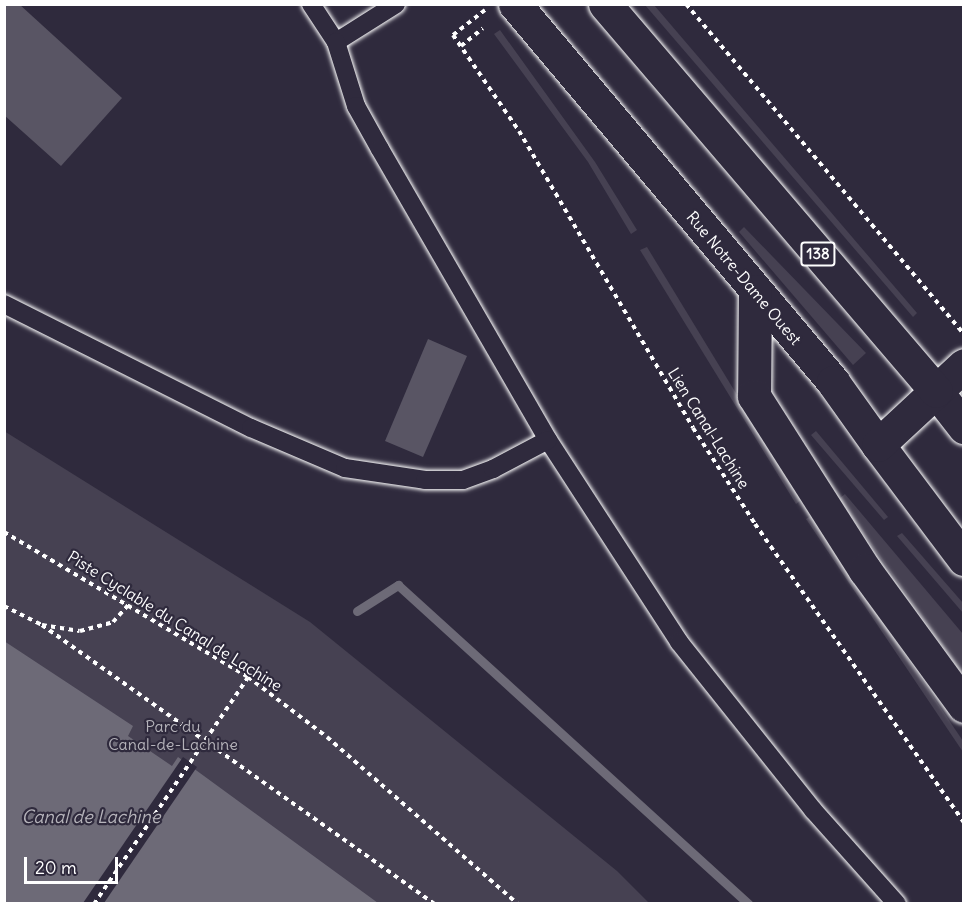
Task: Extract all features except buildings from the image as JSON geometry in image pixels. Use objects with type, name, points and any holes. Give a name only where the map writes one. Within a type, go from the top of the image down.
[{"type":"main road","name":"Rue Notre-Dame Ouest","points":[[514,4],[838,389],[963,559]]},
{"type":"main road","name":"138","points":[[605,4],[936,391]]},
{"type":"main road","points":[[755,291],[754,396],[858,561],[963,706]]},
{"type":"main road","points":[[878,445],[963,365]]},
{"type":"main road","points":[[936,391],[963,427]]},
{"type":"lane","points":[[311,4],[336,42],[356,106],[548,440],[679,642],[813,810],[897,903]]},
{"type":"lane","points":[[336,42],[396,4]]},
{"type":"lane","points":[[4,304],[121,366],[251,428],[345,468],[425,480],[463,480],[493,469],[548,440]]},
{"type":"path","points":[[686,4],[963,334]]},
{"type":"path","name":"Lien Canal-Lachine","points":[[475,17],[453,35],[519,131],[706,447],[807,602],[963,823]]},
{"type":"path","points":[[461,46],[483,28]]},
{"type":"path","name":"Piste Cyclable du Canal de Lachine","points":[[4,532],[129,604],[248,677],[327,737],[518,903]]},
{"type":"path","points":[[42,625],[80,631],[103,627],[129,604]]},
{"type":"path","points":[[4,606],[42,625],[434,903]]},
{"type":"path","points":[[94,903],[248,677]]},
{"type":"green space","points":[[645,5],[654,5],[917,313],[913,317]]},
{"type":"green space","points":[[500,30],[595,162],[637,230],[631,234],[588,162],[494,34]]},
{"type":"green space","points":[[744,227],[866,353],[853,365],[739,232]]},
{"type":"green space","points":[[647,247],[801,500],[796,504],[640,250]]},
{"type":"green space","name":"Parc du Canal-de-Lachine","points":[[4,431],[310,622],[617,871],[649,903],[5,903]]},
{"type":"green space","points":[[816,431],[888,517],[884,520],[811,435]]},
{"type":"green space","points":[[845,494],[963,634],[963,675],[839,499]]},
{"type":"green space","points":[[811,516],[963,741],[963,752],[806,519]]},
{"type":"green space","points":[[902,533],[963,603],[963,613],[897,536]]},
{"type":"water","name":"Canal de Lachine","points":[[4,641],[133,726],[128,736],[172,766],[178,757],[378,903],[5,903]]},
{"type":"pier","points":[[183,757],[197,767],[104,903],[83,903]]},
{"type":"waterway","points":[[357,611],[398,585],[748,904]]}]
